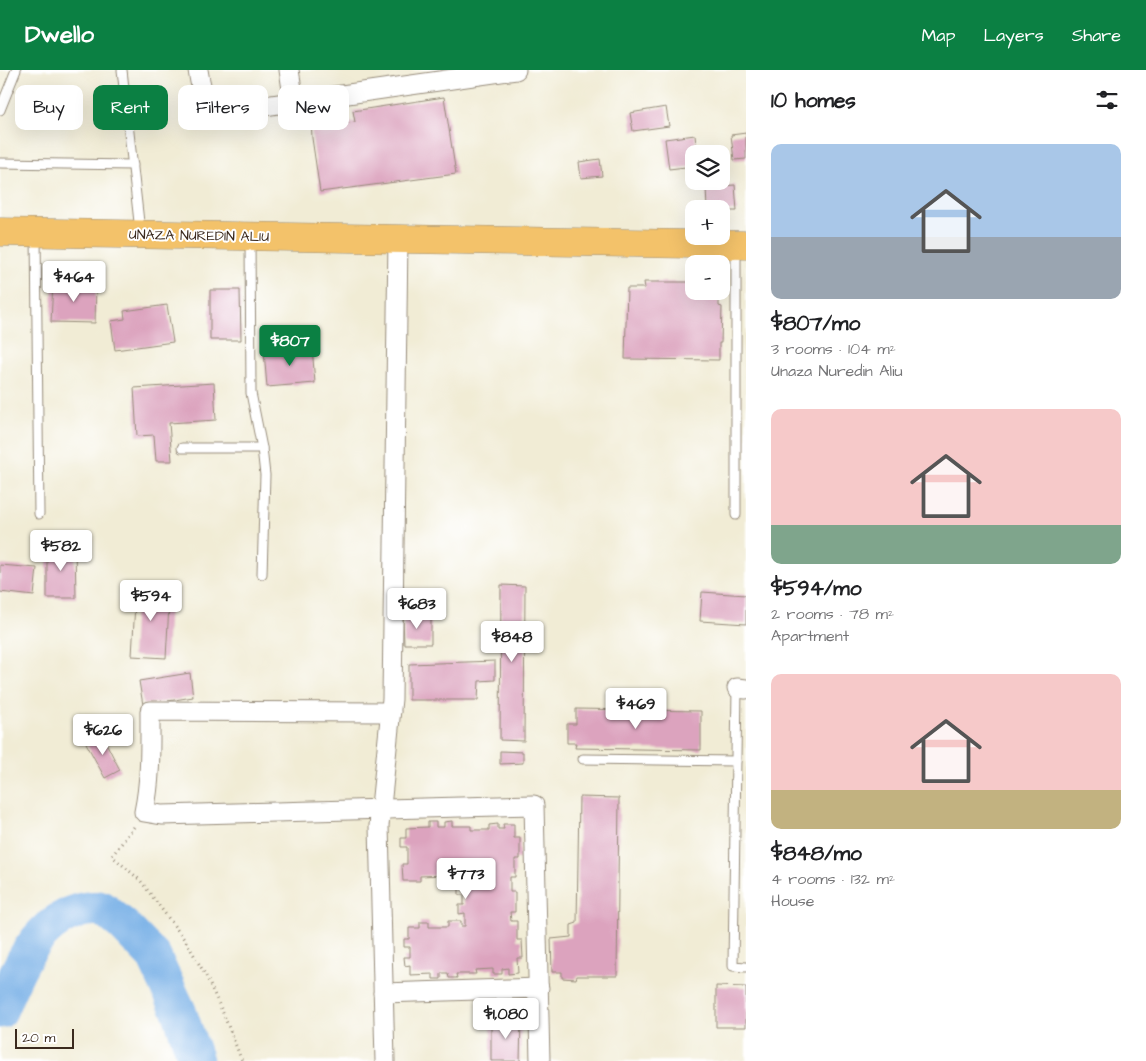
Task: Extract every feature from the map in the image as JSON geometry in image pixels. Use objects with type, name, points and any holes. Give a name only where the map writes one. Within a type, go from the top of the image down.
[{"type":"main road","name":"UNAZA NUREDIN ALIU","points":[[0,232],[741,244]]},
{"type":"street","points":[[198,70],[202,92],[215,106],[236,110],[278,104]]},
{"type":"street","points":[[290,70],[292,85]]},
{"type":"street","points":[[349,92],[445,75],[516,70]]},
{"type":"street","points":[[385,1061],[379,826],[392,699],[398,238]]},
{"type":"street","points":[[391,712],[150,711],[150,766],[148,793],[144,812],[162,815],[534,805],[540,1061]]},
{"type":"street","points":[[383,993],[539,988]]},
{"type":"lane","points":[[0,110],[16,70]]},
{"type":"lane","points":[[122,70],[140,234]]},
{"type":"lane","points":[[0,163],[133,165]]},
{"type":"lane","points":[[36,232],[39,514]]},
{"type":"lane","points":[[250,236],[251,393],[262,448],[265,476],[262,574]]},
{"type":"lane","points":[[736,515],[741,244]]},
{"type":"lane","points":[[182,448],[262,448]]},
{"type":"lane","points":[[742,688],[736,760],[733,966],[746,966]]},
{"type":"lane","points":[[583,759],[736,760]]},
{"type":"path","points":[[144,812],[112,856],[140,880],[187,943],[206,976],[242,1061]]},
{"type":"building","points":[[444,97],[456,174],[320,192],[312,130],[349,130],[349,123],[355,122],[353,111]]},
{"type":"building","points":[[666,107],[669,126],[633,131],[630,113]]},
{"type":"building","points":[[746,133],[746,159],[734,160],[731,135]]},
{"type":"building","points":[[695,135],[696,145],[685,145],[685,167],[669,169],[665,139]]},
{"type":"building","points":[[600,159],[602,176],[581,178],[579,162]]},
{"type":"building","points":[[730,185],[735,185],[737,211],[730,211],[730,200],[707,200],[706,190],[730,190]]},
{"type":"building","points":[[644,282],[685,282],[685,300],[719,300],[719,306],[722,307],[719,360],[625,359],[627,288],[645,288]]},
{"type":"building","points":[[53,283],[96,285],[95,323],[51,322]]},
{"type":"building","points":[[210,290],[240,290],[241,340],[210,340]]},
{"type":"building","points":[[167,305],[173,342],[115,350],[111,321],[125,319],[124,311]]},
{"type":"building","points":[[312,347],[315,383],[267,387],[264,351]]},
{"type":"building","points":[[214,383],[216,420],[169,423],[172,461],[156,461],[154,435],[137,436],[134,388]]},
{"type":"building","points":[[47,546],[75,546],[76,598],[47,598]]},
{"type":"building","points":[[0,565],[37,568],[34,596],[0,592]]},
{"type":"building","points":[[501,585],[525,586],[524,741],[500,740]]},
{"type":"building","points":[[136,586],[170,588],[166,658],[132,656]]},
{"type":"building","points":[[702,592],[746,595],[746,624],[700,621]]},
{"type":"building","points":[[403,616],[431,616],[431,644],[404,644]]},
{"type":"building","points":[[495,661],[495,680],[479,681],[478,700],[409,700],[409,664]]},
{"type":"building","points":[[190,673],[193,697],[143,705],[139,681]]},
{"type":"building","points":[[576,709],[701,711],[701,750],[575,748],[576,743],[567,743],[567,724],[576,724]]},
{"type":"building","points":[[102,735],[120,770],[105,778],[86,743]]},
{"type":"building","points":[[500,751],[523,752],[523,763],[500,764]]},
{"type":"building","points":[[579,797],[619,798],[617,976],[577,976],[576,979],[562,978],[562,972],[552,972],[551,939],[571,937],[571,925],[577,923]]},
{"type":"building","points":[[452,821],[452,826],[471,826],[471,830],[489,830],[489,825],[498,824],[498,829],[504,829],[503,824],[514,824],[514,838],[520,838],[520,859],[515,859],[515,877],[510,877],[510,892],[515,892],[515,912],[510,912],[511,921],[517,921],[517,940],[522,940],[523,958],[517,958],[518,973],[508,974],[508,968],[502,969],[502,974],[493,974],[493,969],[475,970],[476,974],[456,974],[457,978],[449,978],[448,973],[441,973],[441,979],[433,979],[433,974],[410,975],[410,965],[405,966],[404,957],[410,957],[410,947],[404,947],[404,939],[409,939],[409,928],[420,928],[420,922],[429,922],[429,927],[448,927],[448,921],[461,921],[461,926],[465,926],[465,913],[459,914],[459,905],[464,905],[464,895],[459,895],[459,887],[464,886],[463,875],[459,875],[459,879],[447,880],[447,875],[420,876],[420,881],[403,881],[402,864],[407,864],[407,847],[401,847],[401,838],[406,838],[406,828],[428,827],[428,822],[436,822],[436,827],[444,827],[444,822]]},
{"type":"building","points":[[716,986],[746,987],[746,1027],[716,1027]]},
{"type":"building","points":[[491,1019],[521,1019],[520,1061],[491,1061]]},
{"type":"waterway","points":[[0,1011],[20,965],[38,938],[63,918],[82,910],[102,908],[123,925],[154,957],[179,1011],[196,1061]]}]
